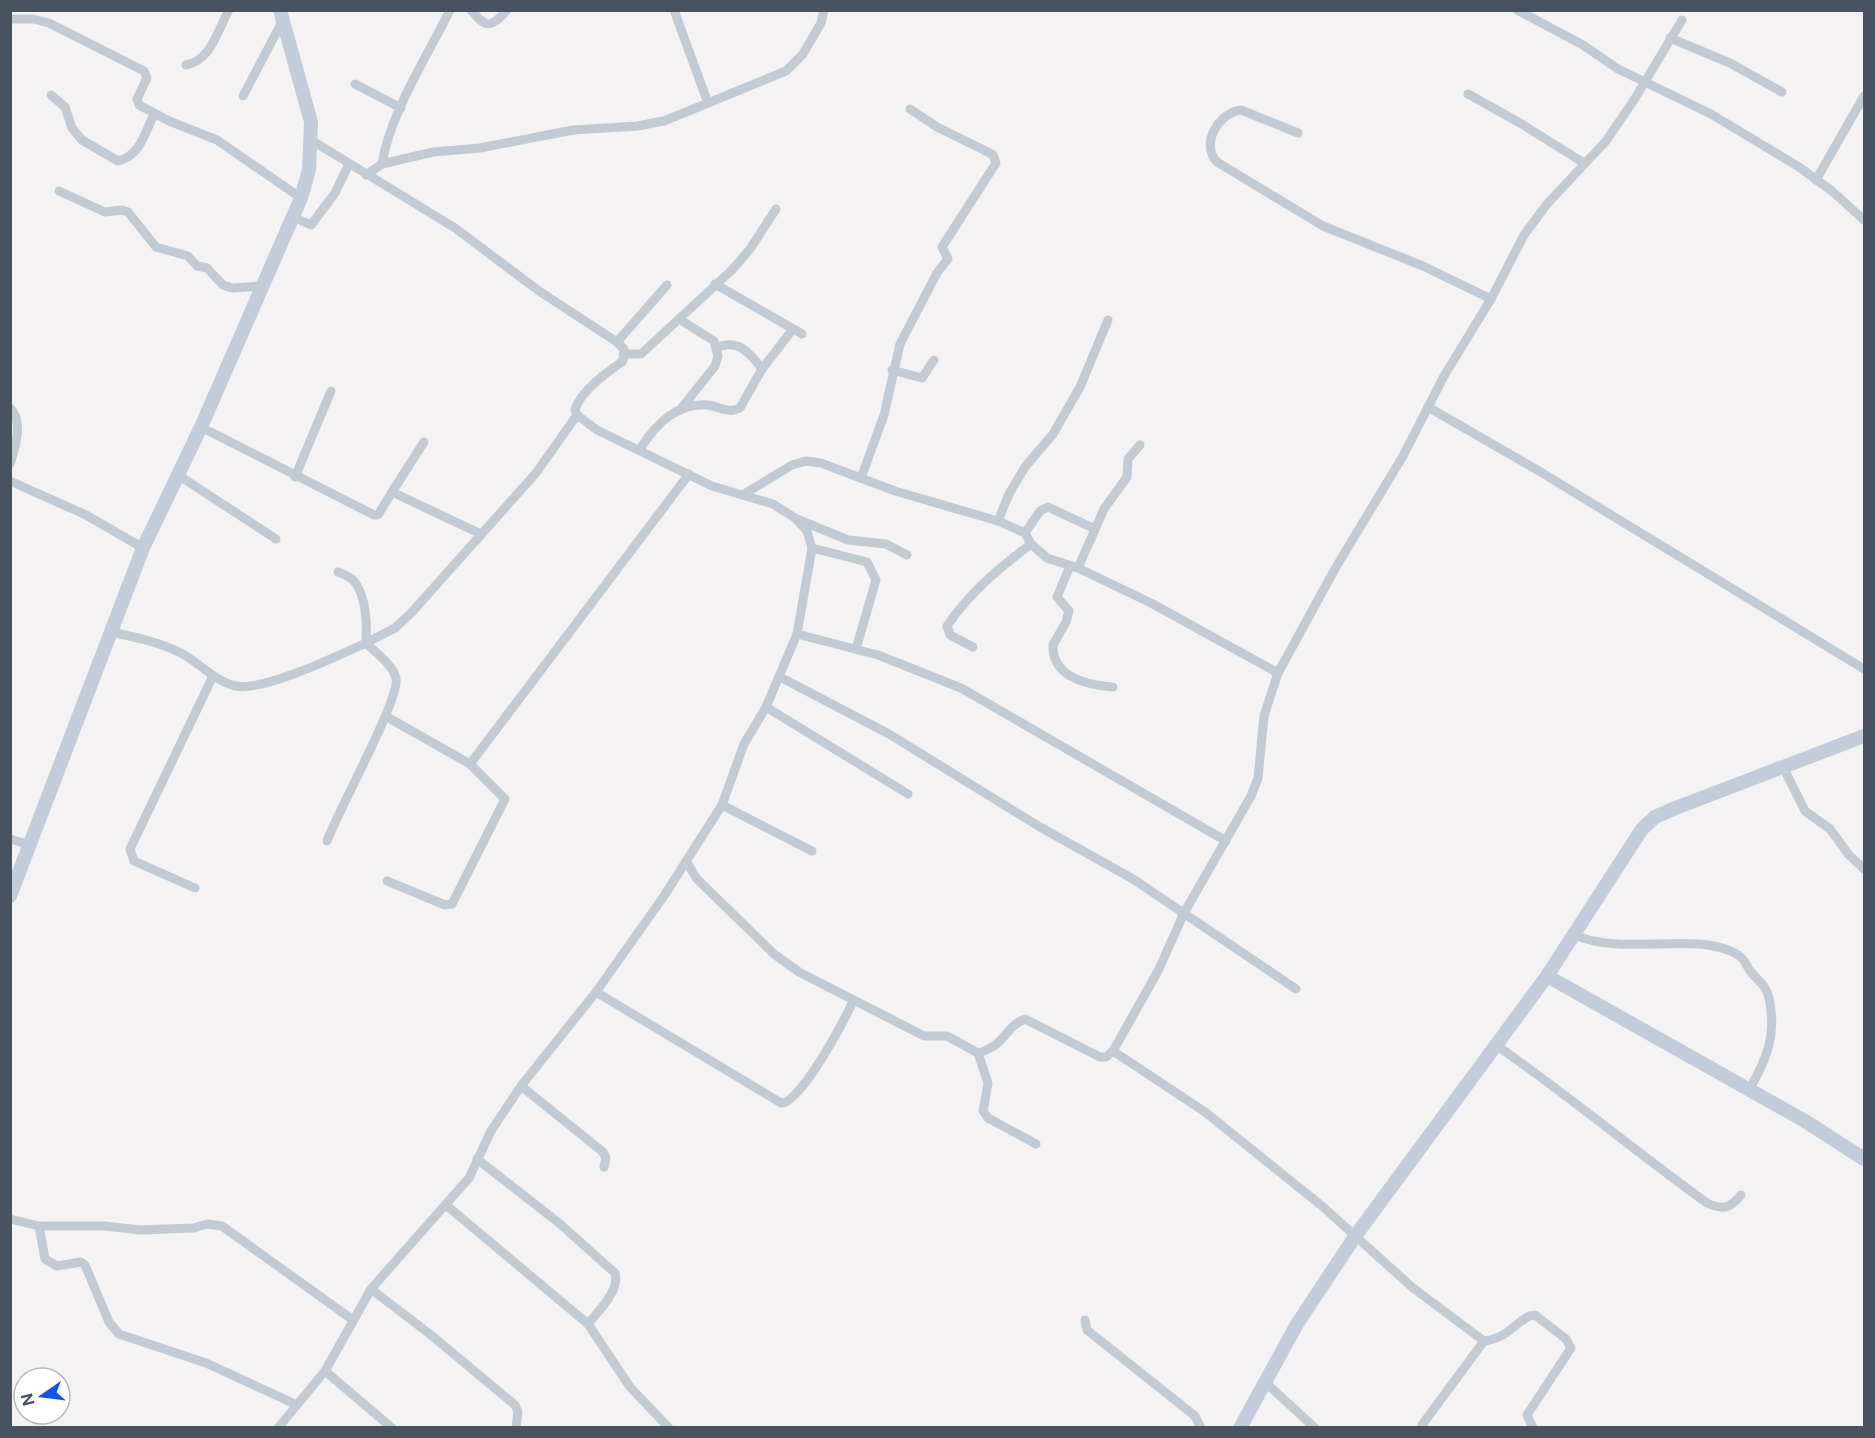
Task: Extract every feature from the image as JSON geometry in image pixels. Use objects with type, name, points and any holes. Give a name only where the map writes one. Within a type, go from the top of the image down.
[{"type":"street","points":[[186,64],[202,58],[208,51],[229,10]]},
{"type":"street","points":[[382,164],[385,148],[401,108],[450,10]]},
{"type":"street","points":[[471,10],[481,23],[488,25],[493,24],[507,10]]},
{"type":"street","points":[[674,10],[708,103]]},
{"type":"street","points":[[366,175],[382,164],[433,152],[480,148],[573,130],[637,126],[664,121],[786,71],[804,54],[821,23],[824,10]]},
{"type":"street","points":[[1517,10],[1583,45],[1645,83],[1701,108],[1816,180],[1864,220]]},
{"type":"street","points":[[243,96],[281,15]]},
{"type":"street","points":[[10,896],[144,548],[201,427],[301,198],[309,170],[311,122],[281,15]]},
{"type":"street","points":[[10,19],[44,21],[144,71],[147,78],[136,102],[154,114],[217,140],[301,198]]},
{"type":"street","points":[[978,1053],[995,1047],[1015,1024],[1025,1019],[1100,1057],[1109,1056],[1113,1051],[1158,971],[1184,914],[1251,796],[1258,778],[1264,716],[1278,673],[1535,219],[1606,141],[1645,83],[1682,20]]},
{"type":"street","points":[[1670,38],[1730,63],[1782,92]]},
{"type":"street","points":[[355,84],[401,108]]},
{"type":"street","points":[[51,94],[65,107],[72,128],[82,140],[118,161],[128,159],[137,151],[154,114]]},
{"type":"street","points":[[1468,94],[1584,163]]},
{"type":"street","points":[[1816,180],[1864,96]]},
{"type":"street","points":[[861,478],[884,415],[892,370],[913,317],[948,259],[942,247],[996,163],[993,155],[937,127],[910,109]]},
{"type":"street","points":[[1298,134],[1240,110],[1230,112],[1221,117],[1210,144],[1210,155],[1217,162],[1323,226],[1423,266],[1491,299]]},
{"type":"street","points":[[310,140],[455,228],[539,291],[618,342],[625,354],[623,361],[578,402],[575,409],[578,415],[597,430],[712,486],[773,504],[795,518],[863,543],[886,544],[907,555]]},
{"type":"street","points":[[293,217],[311,225],[335,194],[349,164]]},
{"type":"street","points":[[58,191],[105,212],[118,210],[129,212],[156,247],[165,252],[188,256],[197,266],[207,268],[223,285],[232,288],[264,286]]},
{"type":"street","points":[[625,354],[635,356],[641,354],[679,319],[750,249],[776,209]]},
{"type":"street","points":[[715,284],[802,334]]},
{"type":"street","points":[[618,342],[668,285]]},
{"type":"street","points":[[679,319],[714,341],[718,356],[715,366],[680,410]]},
{"type":"street","points":[[998,520],[1009,494],[1025,467],[1053,434],[1080,387],[1108,320]]},
{"type":"street","points":[[640,449],[651,430],[666,416],[680,410],[708,405],[728,412],[740,408],[762,369],[793,329]]},
{"type":"street","points":[[716,348],[731,344],[743,347],[762,369]]},
{"type":"street","points":[[892,370],[922,378],[934,360]]},
{"type":"street","points":[[295,477],[331,392]]},
{"type":"street","points":[[10,408],[17,418],[10,464]]},
{"type":"street","points":[[1428,408],[1633,527],[1864,669]]},
{"type":"street","points":[[111,632],[151,640],[182,654],[213,675],[237,687],[252,686],[366,643],[395,628],[412,612],[536,473],[578,415]]},
{"type":"street","points":[[201,427],[232,441],[295,477],[374,515],[378,514],[424,442]]},
{"type":"street","points":[[1113,687],[1083,684],[1066,674],[1055,657],[1053,645],[1066,622],[1069,611],[1057,597],[1104,509],[1127,477],[1128,459],[1140,445]]},
{"type":"street","points":[[744,494],[792,465],[806,461],[821,463],[971,514],[998,520],[1025,533],[1031,544],[1047,558],[1074,567],[1151,603],[1278,673]]},
{"type":"street","points":[[470,765],[689,474]]},
{"type":"street","points":[[178,475],[276,539]]},
{"type":"street","points":[[10,481],[86,515],[144,548]]},
{"type":"street","points":[[392,492],[481,534]]},
{"type":"street","points":[[1025,533],[1040,511],[1048,507],[1095,529]]},
{"type":"street","points":[[278,1428],[325,1371],[371,1289],[469,1178],[491,1131],[521,1086],[596,992],[722,805],[744,744],[766,707],[797,634],[812,548],[807,531],[795,518]]},
{"type":"street","points":[[856,649],[876,580],[867,562],[863,543]]},
{"type":"street","points":[[973,646],[950,635],[947,626],[979,587],[1031,544]]},
{"type":"street","points":[[812,548],[867,562]]},
{"type":"street","points":[[327,841],[341,805],[387,717],[397,679],[393,669],[366,643],[367,621],[354,580],[338,572]]},
{"type":"street","points":[[797,634],[903,663],[961,688],[1226,841]]},
{"type":"street","points":[[195,888],[134,861],[129,849],[213,675]]},
{"type":"street","points":[[780,677],[889,734],[1040,827],[1133,879],[1296,989]]},
{"type":"street","points":[[766,707],[908,794]]},
{"type":"street","points":[[387,717],[470,765],[505,799],[455,902],[445,904],[387,881]]},
{"type":"street","points":[[1240,1428],[1297,1324],[1356,1235],[1547,976],[1648,823],[1673,809],[1784,769],[1864,736]]},
{"type":"street","points":[[1784,769],[1805,812],[1830,829],[1849,855],[1864,869]]},
{"type":"street","points":[[722,805],[812,851]]},
{"type":"street","points":[[10,839],[30,845]]},
{"type":"street","points":[[686,861],[697,879],[774,954],[799,972],[853,1001],[893,1018],[924,1036],[947,1036],[978,1053],[988,1083],[983,1111],[988,1118],[1036,1144]]},
{"type":"street","points":[[1575,935],[1588,941],[1621,944],[1710,944],[1739,955],[1766,988],[1772,1015],[1765,1063],[1749,1090]]},
{"type":"street","points":[[1547,976],[1749,1090],[1864,1159]]},
{"type":"street","points":[[596,992],[782,1103],[792,1101],[805,1084],[853,1001]]},
{"type":"street","points":[[1496,1045],[1559,1089],[1640,1155],[1707,1203],[1726,1208],[1741,1195]]},
{"type":"street","points":[[1113,1051],[1205,1112],[1356,1235],[1413,1288],[1484,1341]]},
{"type":"street","points":[[521,1086],[603,1152],[606,1158],[604,1167]]},
{"type":"street","points":[[477,1159],[559,1223],[615,1273],[615,1283],[605,1303],[588,1324]]},
{"type":"street","points":[[446,1205],[588,1324],[630,1388],[669,1428]]},
{"type":"street","points":[[10,1219],[39,1226],[105,1226],[140,1230],[194,1228],[207,1224],[222,1226],[353,1320]]},
{"type":"street","points":[[39,1226],[45,1259],[57,1266],[80,1262],[86,1265],[109,1322],[119,1334],[206,1363],[297,1405]]},
{"type":"street","points":[[371,1289],[515,1405],[518,1412],[516,1428]]},
{"type":"street","points":[[1422,1425],[1484,1341],[1505,1336],[1532,1315],[1570,1343],[1569,1353],[1527,1415],[1533,1428]]},
{"type":"street","points":[[1085,1320],[1087,1330],[1195,1416],[1201,1428]]},
{"type":"street","points":[[325,1371],[392,1428]]},
{"type":"street","points":[[1265,1382],[1315,1428]]}]
